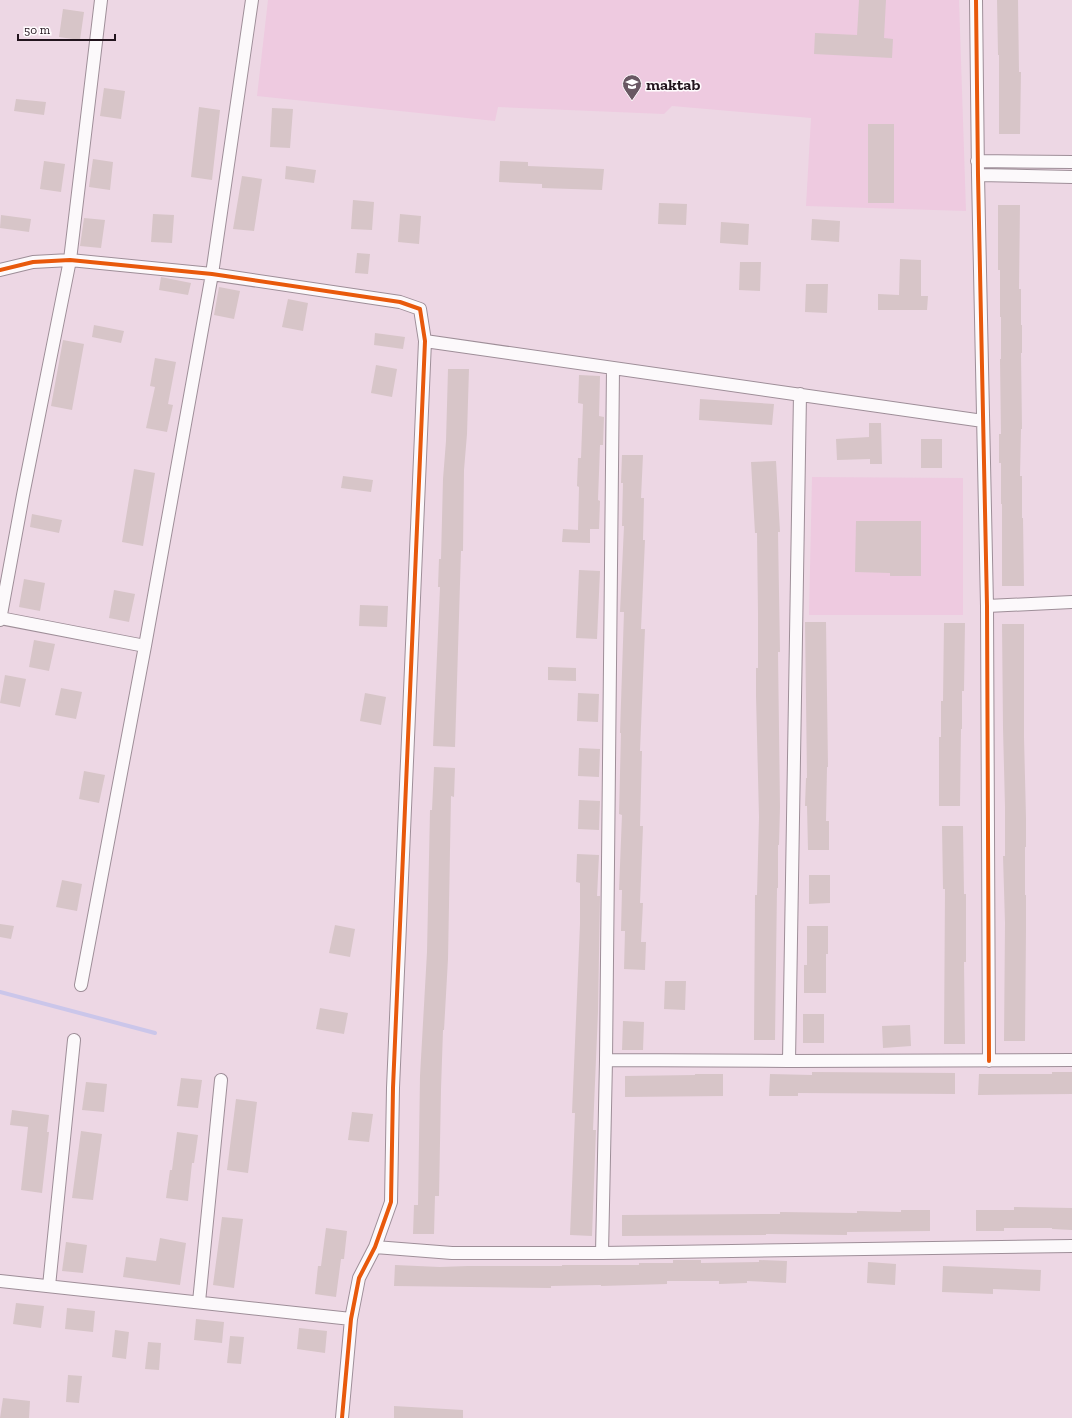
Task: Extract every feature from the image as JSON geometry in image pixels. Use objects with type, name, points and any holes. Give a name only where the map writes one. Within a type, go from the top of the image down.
[{"type":"street","points":[[102,0],[70,260],[0,619],[145,646]]},
{"type":"street","points":[[81,985],[145,646],[212,274],[252,0]]},
{"type":"street","points":[[976,0],[987,606],[989,1061]]},
{"type":"street","points":[[978,161],[1072,162]]},
{"type":"street","points":[[978,175],[1072,177]]},
{"type":"street","points":[[0,270],[33,262],[70,260],[212,274],[400,302],[420,309],[425,341],[393,1080],[391,1202],[375,1247],[359,1278],[352,1319],[342,1418]]},
{"type":"street","points":[[425,341],[983,421]]},
{"type":"street","points":[[602,1253],[606,1060],[613,368]]},
{"type":"street","points":[[789,1061],[800,394]]},
{"type":"street","points":[[987,606],[1072,602]]},
{"type":"street","points":[[49,1286],[74,1040]]},
{"type":"street","points":[[606,1060],[1072,1060]]},
{"type":"street","points":[[199,1302],[221,1080]]},
{"type":"street","points":[[375,1247],[452,1253],[602,1253],[1072,1246]]},
{"type":"street","points":[[0,1281],[352,1319]]},
{"type":"shaded area","name":"maktab","points":[[268,0],[959,0],[966,211],[806,206],[811,118],[672,106],[664,114],[498,107],[495,121],[257,96]]},
{"type":"shaded area","points":[[812,477],[963,478],[963,615],[809,615]]},
{"type":"building","points":[[859,0],[886,0],[884,38],[893,39],[892,58],[814,54],[815,33],[857,35]]},
{"type":"building","points":[[997,0],[1018,0],[1019,72],[1021,72],[1020,134],[999,134]]},
{"type":"building","points":[[63,9],[84,12],[80,40],[59,37]]},
{"type":"building","points":[[104,88],[125,91],[121,119],[100,116]]},
{"type":"building","points":[[16,99],[46,102],[44,115],[14,111]]},
{"type":"building","points":[[199,107],[220,110],[212,180],[191,177]]},
{"type":"building","points":[[272,108],[293,109],[290,148],[270,147]]},
{"type":"building","points":[[868,124],[894,124],[894,203],[868,203]]},
{"type":"building","points":[[93,159],[113,162],[110,190],[89,187]]},
{"type":"building","points":[[44,161],[65,164],[61,192],[40,189]]},
{"type":"building","points":[[500,161],[528,162],[528,166],[604,169],[602,190],[542,188],[542,184],[499,182]]},
{"type":"building","points":[[286,166],[316,170],[314,183],[285,179]]},
{"type":"building","points":[[242,176],[262,179],[254,231],[233,229]]},
{"type":"building","points":[[353,200],[374,202],[372,230],[351,229]]},
{"type":"building","points":[[659,203],[687,204],[686,225],[658,224]]},
{"type":"building","points":[[998,205],[1020,205],[1019,289],[1021,289],[1022,325],[1022,429],[1020,476],[1022,476],[1024,586],[1002,586],[1001,463],[999,463],[999,434],[1001,434],[1001,317],[1000,270],[998,270]]},
{"type":"building","points":[[153,214],[174,215],[172,243],[151,242]]},
{"type":"building","points":[[400,214],[421,216],[419,244],[398,242]]},
{"type":"building","points":[[1,215],[31,219],[29,232],[0,228]]},
{"type":"building","points":[[84,218],[105,220],[101,248],[80,246]]},
{"type":"building","points":[[812,219],[840,221],[839,242],[811,240]]},
{"type":"building","points":[[721,222],[749,224],[748,245],[720,243]]},
{"type":"building","points":[[357,253],[370,254],[368,274],[355,273]]},
{"type":"building","points":[[900,259],[921,260],[921,296],[928,296],[927,310],[878,310],[878,294],[899,295]]},
{"type":"building","points":[[740,262],[761,262],[760,291],[739,290]]},
{"type":"building","points":[[161,277],[191,283],[188,295],[159,290]]},
{"type":"building","points":[[806,284],[828,284],[827,313],[805,312]]},
{"type":"building","points":[[219,287],[240,291],[234,319],[214,315]]},
{"type":"building","points":[[288,299],[308,303],[303,331],[282,327]]},
{"type":"building","points":[[94,325],[124,331],[121,343],[92,337]]},
{"type":"building","points":[[375,333],[405,337],[403,349],[374,345]]},
{"type":"building","points":[[63,340],[84,344],[72,410],[51,406]]},
{"type":"building","points":[[155,358],[176,362],[168,404],[173,405],[167,432],[146,428],[155,387],[150,386]]},
{"type":"building","points":[[376,365],[397,369],[392,397],[371,393]]},
{"type":"building","points":[[448,369],[469,369],[467,434],[464,470],[463,551],[461,551],[455,747],[433,746],[440,587],[438,587],[439,559],[441,559]]},
{"type":"building","points":[[579,375],[600,376],[599,416],[604,417],[603,445],[600,445],[598,500],[600,501],[599,529],[590,529],[590,543],[562,542],[563,529],[578,530],[578,458],[581,458],[583,404],[578,403]]},
{"type":"building","points":[[700,399],[774,404],[772,425],[699,420]]},
{"type":"building","points":[[869,423],[881,423],[882,464],[870,464],[870,459],[837,460],[836,439],[869,437]]},
{"type":"building","points":[[921,439],[942,439],[942,468],[921,468]]},
{"type":"building","points":[[622,455],[643,455],[641,498],[644,498],[643,540],[645,540],[641,629],[645,629],[640,751],[642,751],[640,826],[643,826],[640,903],[643,903],[641,942],[646,942],[645,970],[624,969],[625,931],[621,931],[622,890],[619,890],[622,815],[619,814],[620,733],[624,612],[620,612],[624,526],[622,526]]},
{"type":"building","points":[[776,461],[780,532],[778,532],[780,652],[778,652],[780,807],[777,888],[775,1040],[754,1040],[755,895],[757,895],[759,817],[756,696],[756,668],[758,668],[758,614],[757,533],[755,533],[751,462]]},
{"type":"building","points":[[134,469],[155,473],[143,546],[122,542]]},
{"type":"building","points":[[343,476],[373,480],[371,492],[341,488]]},
{"type":"building","points":[[32,514],[62,520],[59,533],[30,527]]},
{"type":"building","points":[[856,521],[921,521],[921,576],[890,576],[890,573],[855,572]]},
{"type":"building","points":[[579,570],[600,571],[597,639],[576,638]]},
{"type":"building","points":[[24,579],[45,583],[40,611],[19,607]]},
{"type":"building","points":[[114,590],[135,594],[129,622],[109,618]]},
{"type":"building","points":[[360,605],[388,606],[387,627],[359,626]]},
{"type":"building","points":[[805,622],[826,622],[828,767],[826,821],[829,821],[829,850],[808,850],[807,806],[805,806],[807,778]]},
{"type":"building","points":[[944,623],[965,623],[960,806],[939,806],[939,737],[941,737],[941,701],[943,701]]},
{"type":"building","points":[[1002,624],[1024,624],[1026,818],[1025,1041],[1004,1041],[1005,923],[1003,856],[1005,856],[1005,807]]},
{"type":"building","points":[[34,640],[55,644],[49,671],[29,667]]},
{"type":"building","points":[[548,667],[576,668],[576,681],[548,680]]},
{"type":"building","points":[[5,675],[26,679],[20,707],[0,703]]},
{"type":"building","points":[[61,688],[82,692],[76,719],[55,715]]},
{"type":"building","points":[[365,693],[386,697],[381,725],[360,721]]},
{"type":"building","points":[[578,693],[599,694],[598,722],[577,721]]},
{"type":"building","points":[[579,748],[600,749],[599,777],[578,776]]},
{"type":"building","points":[[434,767],[455,768],[454,797],[451,796],[448,959],[443,1030],[439,1196],[435,1196],[434,1234],[413,1234],[414,1205],[418,1205],[420,1076],[427,952],[430,810],[432,810]]},
{"type":"building","points":[[84,771],[105,775],[99,803],[79,799]]},
{"type":"building","points":[[579,800],[600,801],[599,830],[578,829]]},
{"type":"building","points":[[942,826],[963,826],[964,894],[966,894],[966,962],[964,962],[965,1044],[944,1044],[945,889],[943,889]]},
{"type":"building","points":[[577,854],[599,855],[597,896],[600,896],[598,1012],[593,1130],[596,1130],[592,1236],[570,1235],[575,1113],[572,1113],[580,924],[580,883],[576,882]]},
{"type":"building","points":[[809,875],[830,875],[830,903],[809,904]]},
{"type":"building","points":[[62,880],[82,884],[77,911],[56,907]]},
{"type":"building","points":[[0,924],[14,926],[11,939],[0,937]]},
{"type":"building","points":[[335,925],[355,929],[350,957],[329,953]]},
{"type":"building","points":[[807,926],[828,926],[826,993],[804,993],[804,965],[807,965]]},
{"type":"building","points":[[665,981],[686,981],[685,1010],[664,1009]]},
{"type":"building","points":[[320,1008],[348,1013],[344,1034],[316,1029]]},
{"type":"building","points":[[803,1014],[824,1014],[824,1043],[803,1043]]},
{"type":"building","points":[[623,1021],[644,1022],[643,1050],[622,1050]]},
{"type":"building","points":[[910,1025],[911,1046],[883,1048],[882,1026]]},
{"type":"building","points":[[812,1072],[955,1073],[955,1094],[798,1093],[798,1096],[769,1096],[770,1074],[812,1075]]},
{"type":"building","points":[[1052,1072],[1072,1072],[1072,1094],[978,1095],[979,1074],[1052,1074]]},
{"type":"building","points":[[723,1074],[723,1096],[625,1097],[625,1076]]},
{"type":"building","points":[[181,1078],[202,1080],[198,1108],[177,1106]]},
{"type":"building","points":[[86,1082],[107,1084],[104,1112],[82,1110]]},
{"type":"building","points":[[236,1099],[257,1102],[248,1173],[227,1170]]},
{"type":"building","points":[[12,1110],[49,1115],[47,1132],[49,1132],[42,1193],[21,1190],[28,1127],[10,1125]]},
{"type":"building","points":[[352,1112],[373,1114],[369,1142],[348,1140]]},
{"type":"building","points":[[81,1131],[102,1134],[93,1200],[72,1198]]},
{"type":"building","points":[[177,1132],[198,1135],[194,1163],[192,1163],[188,1201],[166,1198],[170,1170],[172,1170]]},
{"type":"building","points":[[1014,1207],[1072,1208],[1072,1230],[1052,1228],[1004,1228],[1004,1231],[976,1231],[976,1210],[1014,1210]]},
{"type":"building","points":[[901,1210],[930,1210],[930,1231],[847,1232],[847,1235],[766,1234],[622,1236],[622,1215],[780,1214],[780,1212],[857,1213],[857,1211],[901,1212]]},
{"type":"building","points":[[222,1217],[243,1219],[234,1288],[213,1285]]},
{"type":"building","points":[[326,1228],[347,1231],[344,1259],[341,1259],[336,1297],[315,1294],[318,1266],[321,1266]]},
{"type":"building","points":[[160,1238],[186,1243],[180,1285],[123,1277],[126,1257],[156,1261]]},
{"type":"building","points":[[66,1242],[87,1245],[83,1273],[62,1271]]},
{"type":"building","points":[[673,1260],[701,1260],[701,1263],[759,1262],[759,1260],[787,1261],[786,1283],[747,1281],[747,1283],[719,1284],[719,1281],[667,1281],[667,1284],[551,1286],[551,1288],[394,1286],[395,1265],[440,1267],[639,1265],[639,1263],[673,1263]]},
{"type":"building","points":[[868,1262],[896,1264],[895,1285],[867,1283]]},
{"type":"building","points":[[943,1266],[1041,1270],[1040,1291],[993,1289],[993,1294],[942,1292]]},
{"type":"building","points":[[16,1303],[44,1306],[41,1328],[13,1324]]},
{"type":"building","points":[[67,1308],[95,1311],[93,1332],[65,1329]]},
{"type":"building","points":[[196,1319],[224,1322],[222,1343],[194,1340]]},
{"type":"building","points":[[299,1328],[327,1331],[325,1353],[297,1349]]},
{"type":"building","points":[[115,1330],[129,1332],[126,1359],[112,1357]]},
{"type":"building","points":[[230,1336],[244,1337],[241,1364],[227,1363]]},
{"type":"building","points":[[148,1342],[161,1343],[159,1370],[145,1369]]},
{"type":"building","points":[[68,1375],[82,1376],[79,1403],[66,1402]]},
{"type":"building","points":[[3,1398],[30,1401],[29,1418],[0,1418]]},
{"type":"building","points":[[394,1406],[463,1410],[463,1418],[394,1418]]},
{"type":"waterway","points":[[0,992],[155,1033]]},
{"type":"cycle path","points":[[976,0],[987,606],[989,1061]]},
{"type":"cycle path","points":[[0,270],[33,262],[70,260],[212,274],[400,302],[420,309],[425,341],[393,1088],[391,1202],[375,1247],[359,1278],[351,1319],[342,1418]]},
{"type":"place","name":"maktab","points":[[632,101]]}]
